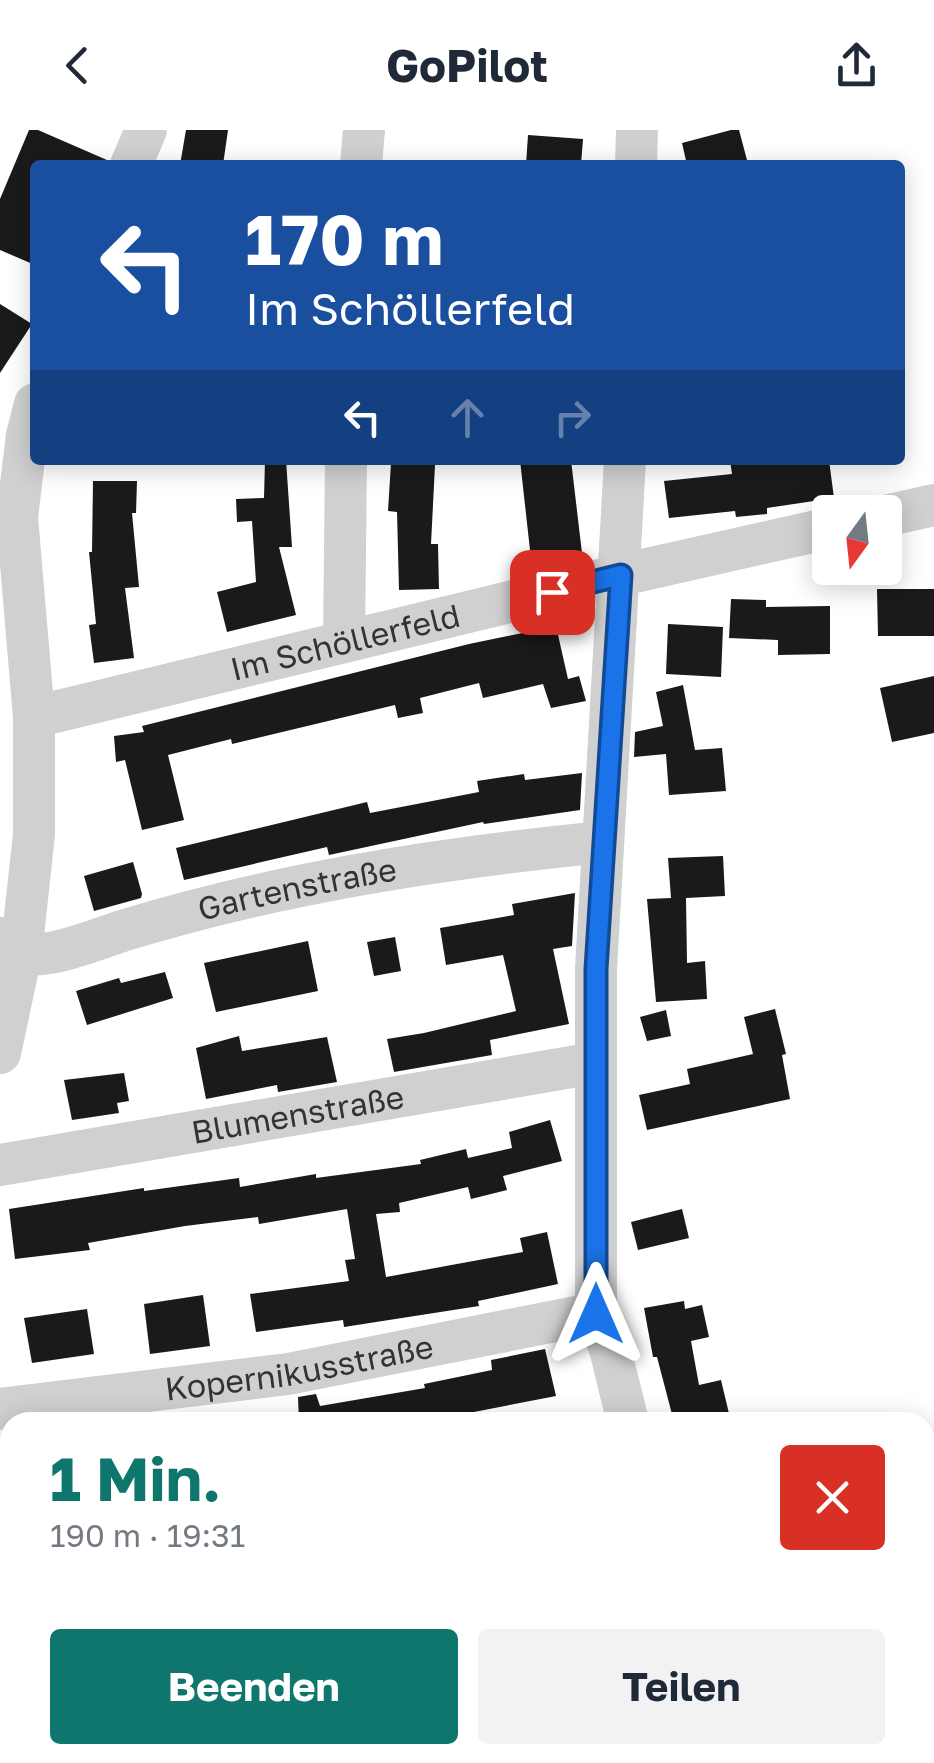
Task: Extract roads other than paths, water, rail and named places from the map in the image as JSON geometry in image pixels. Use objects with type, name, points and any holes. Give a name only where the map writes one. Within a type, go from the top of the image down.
[{"type":"street","points":[[133,160],[146,130]]},
{"type":"street","points":[[361,160],[364,130]]},
{"type":"street","points":[[636,160],[637,130]]},
{"type":"street","points":[[0,1053],[10,946],[34,834],[34,717],[17,517],[30,424]]},
{"type":"street","points":[[344,642],[346,465]]},
{"type":"street","points":[[625,465],[594,1063],[596,1314],[610,1349],[626,1412]]},
{"type":"street","points":[[902,512],[934,504]]},
{"type":"street","name":"Im Schöllerfeld","points":[[34,717],[812,532]]},
{"type":"street","name":"Gartenstraße","points":[[10,946],[54,952],[306,884],[477,854],[603,842]]},
{"type":"street","name":"Blumenstraße","points":[[0,1165],[594,1063]]},
{"type":"street","name":"Kopernikusstraße","points":[[0,1410],[288,1374],[596,1314]]}]
